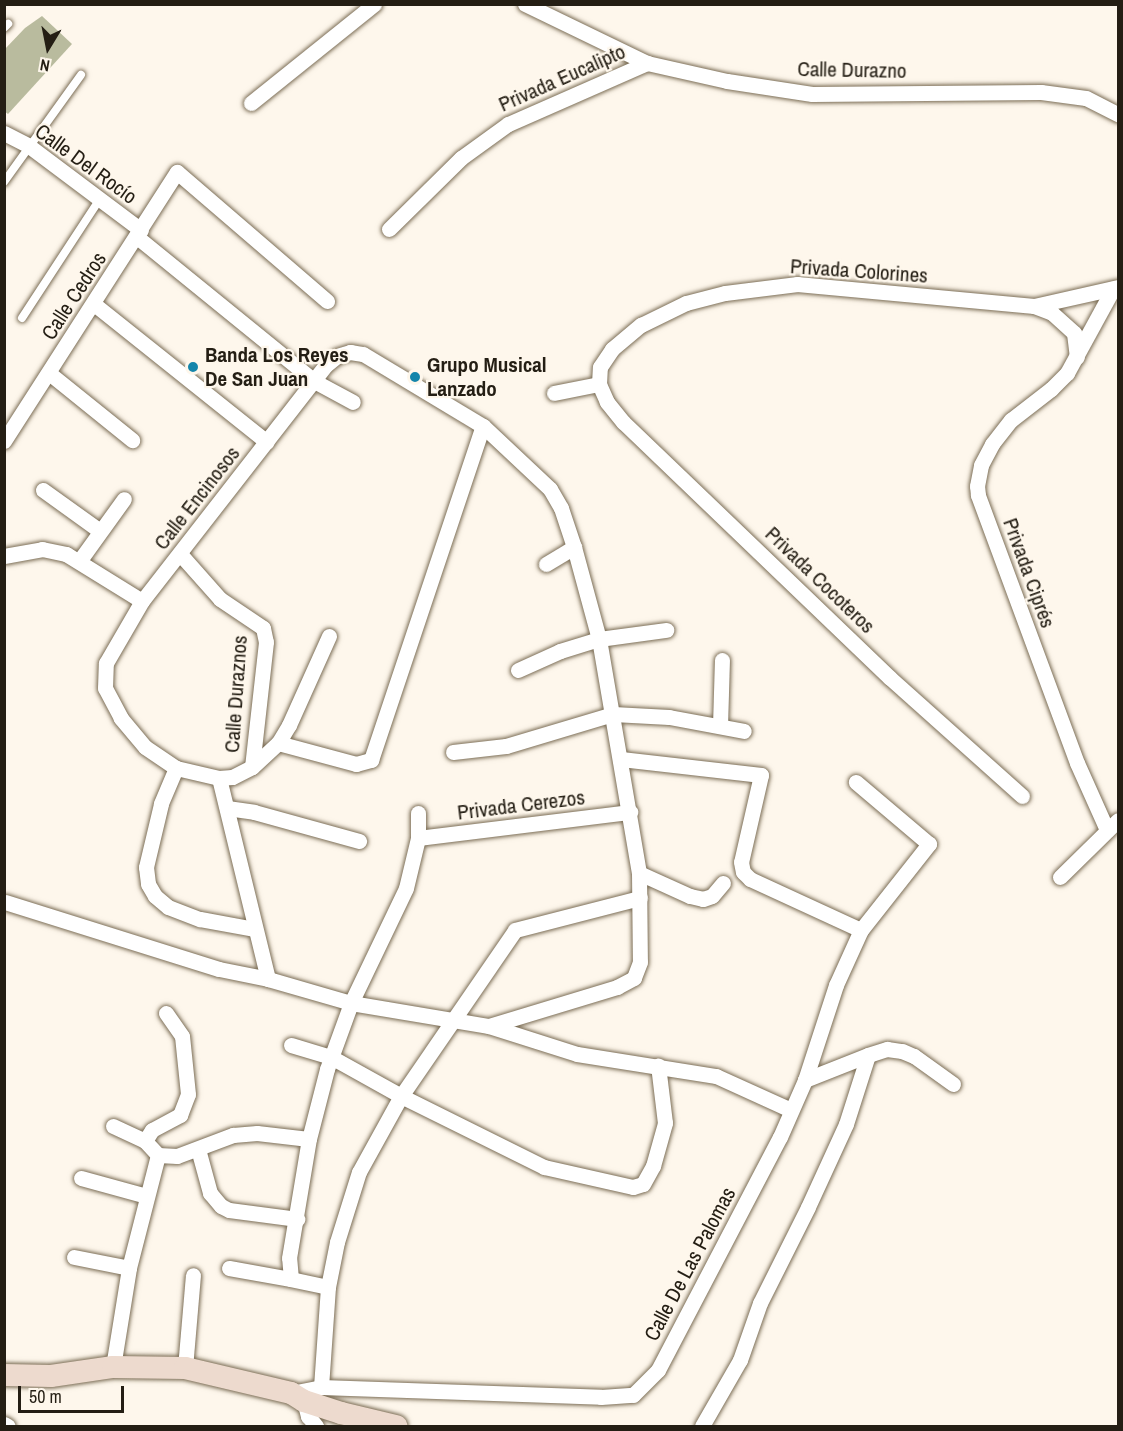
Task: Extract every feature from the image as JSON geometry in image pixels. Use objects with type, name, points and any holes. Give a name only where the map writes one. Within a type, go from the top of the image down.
[{"type":"street","points":[[251,103],[374,4]]},
{"type":"street","name":"Calle Durazno","points":[[525,4],[647,63],[727,81],[812,94],[1041,92],[1086,98],[1119,114]]},
{"type":"street","name":"Privada Eucalipto","points":[[389,229],[460,158],[508,124],[647,63]]},
{"type":"street","name":"Calle Del Rocío","points":[[4,133],[29,146],[100,199],[314,381],[353,402]]},
{"type":"street","name":"Calle Cedros","points":[[4,441],[177,172],[327,301]]},
{"type":"street","name":"Privada Colorines","points":[[599,384],[600,367],[612,349],[632,331],[686,303],[725,293],[797,284],[1034,306],[1116,288]]},
{"type":"street","name":"Privada Ciprés","points":[[1113,825],[1077,763],[978,495],[977,486],[985,455],[999,433],[1011,420],[1051,389],[1077,357],[1116,288]]},
{"type":"street","points":[[94,304],[267,442]]},
{"type":"street","points":[[1034,306],[1052,313],[1074,333],[1077,357]]},
{"type":"street","name":"Calle Encinosos","points":[[219,778],[176,768],[145,747],[121,718],[105,688],[105,663],[142,601],[181,555],[314,381],[338,356],[350,352],[363,354],[483,426],[550,489],[561,508],[600,639],[608,698],[621,759],[639,873],[640,963],[637,973],[629,982],[489,1026]]},
{"type":"street","points":[[49,373],[132,441]]},
{"type":"street","points":[[554,393],[599,384]]},
{"type":"street","name":"Privada Cocoteros","points":[[599,384],[607,402],[623,422],[763,553],[890,678],[1022,796]]},
{"type":"street","points":[[278,743],[356,764],[368,763],[374,755],[483,426]]},
{"type":"street","points":[[44,490],[100,531]]},
{"type":"street","points":[[80,560],[124,499]]},
{"type":"street","points":[[546,564],[574,547]]},
{"type":"street","points":[[4,556],[42,549],[80,560],[142,601]]},
{"type":"street","name":"Calle Duraznos","points":[[181,555],[220,599],[263,628],[266,642],[252,767]]},
{"type":"street","points":[[518,670],[560,651],[600,639],[666,630]]},
{"type":"street","points":[[219,778],[232,777],[252,767],[278,743],[289,725],[329,636]]},
{"type":"street","points":[[720,726],[722,660]]},
{"type":"street","points":[[453,752],[506,746],[613,714],[669,717],[744,731]]},
{"type":"street","points":[[621,759],[761,776],[741,862],[743,872],[750,879],[861,930]]},
{"type":"street","points":[[176,768],[161,804],[146,867],[148,884],[155,896],[168,908],[200,919],[255,929]]},
{"type":"street","name":"Calle Duraznos","points":[[219,778],[268,980]]},
{"type":"street","name":"Calle De Las Palomas","points":[[305,1394],[602,1397],[633,1395],[658,1370],[780,1137],[805,1080],[836,985],[861,930],[929,844],[855,782]]},
{"type":"street","points":[[227,808],[255,812],[359,841]]},
{"type":"street","name":"Privada Cerezos","points":[[418,838],[630,812]]},
{"type":"street","points":[[291,1279],[289,1258],[309,1139],[331,1057],[351,1003],[406,888],[418,838],[418,813]]},
{"type":"street","points":[[1060,876],[1113,825]]},
{"type":"street","points":[[639,873],[690,896],[704,898],[712,896],[723,883]]},
{"type":"street","points":[[316,1426],[308,1416],[305,1394],[337,1242],[349,1198],[372,1145],[401,1096],[456,1020],[515,930],[640,898]]},
{"type":"street","points":[[5,902],[219,969],[351,1003],[489,1026],[578,1054],[716,1076],[791,1110]]},
{"type":"street","points":[[145,1141],[153,1130],[180,1115],[188,1095],[182,1036],[166,1013]]},
{"type":"street","points":[[291,1045],[331,1057],[401,1096],[544,1167],[633,1187],[643,1184],[653,1166],[665,1123],[658,1065]]},
{"type":"street","points":[[805,1080],[887,1049],[902,1051],[914,1056],[953,1084]]},
{"type":"street","points":[[702,1426],[740,1360],[764,1293],[808,1207],[846,1124],[868,1055]]},
{"type":"street","points":[[113,1126],[145,1141],[158,1155],[177,1155],[233,1135],[257,1133],[309,1139]]},
{"type":"street","points":[[198,1149],[210,1194],[221,1206],[229,1210],[297,1219]]},
{"type":"street","points":[[113,1367],[129,1268],[158,1155]]},
{"type":"street","points":[[81,1178],[147,1196]]},
{"type":"street","points":[[74,1257],[129,1268]]},
{"type":"street","points":[[228,1268],[328,1287]]},
{"type":"street","points":[[185,1368],[193,1275]]},
{"type":"street","points":[[4,1375],[51,1376],[113,1367],[185,1368],[305,1394],[396,1426]]},
{"type":"lane","points":[[4,182],[81,75]]},
{"type":"lane","points":[[22,318],[100,199]]},
{"type":"building","points":[[42,16],[72,44],[8,114],[4,111],[4,50],[25,28]]},
{"type":"place","name":"Banda Los Reyes De San Juan","points":[[193,367]]},
{"type":"place","name":"Grupo Musical Lanzado","points":[[415,377]]}]
